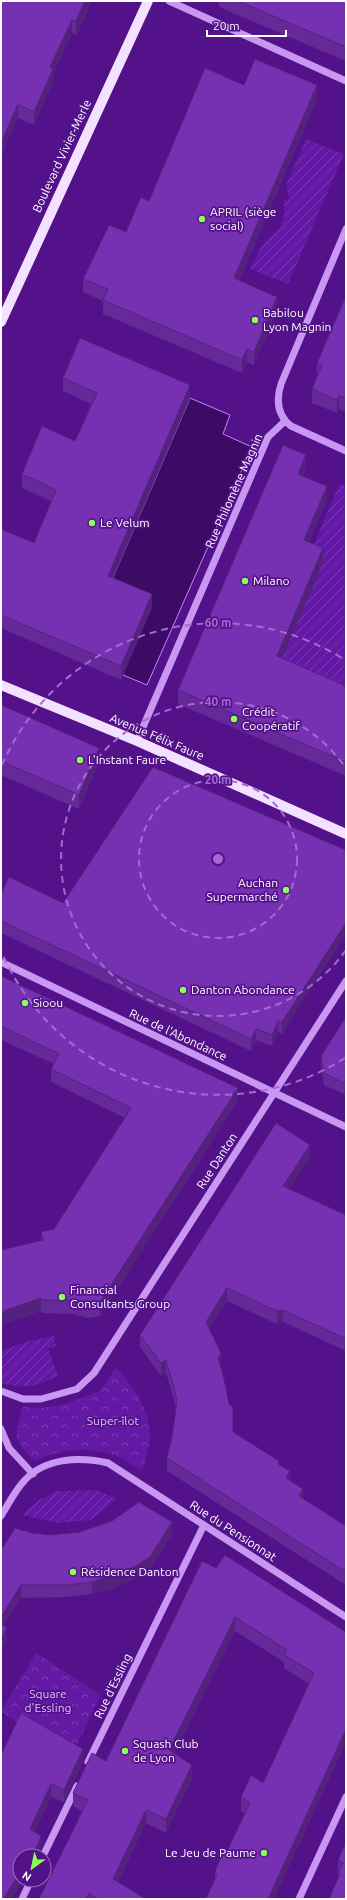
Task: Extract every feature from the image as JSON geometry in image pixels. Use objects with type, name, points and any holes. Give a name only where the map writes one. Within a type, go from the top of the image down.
[{"type":"main road","name":"Boulevard Vivier-Merle","points":[[1,322],[148,1]]},
{"type":"main road","name":"Avenue Félix Faure","points":[[1,685],[137,741],[346,834]]},
{"type":"street","points":[[169,1],[346,81]]},
{"type":"street","points":[[346,229],[281,384],[278,402],[280,412],[285,421],[300,431],[346,451]]},
{"type":"street","name":"Rue Philomène Magnin","points":[[137,741],[268,437],[285,421]]},
{"type":"street","name":"Rue de l'Abondance","points":[[1,962],[346,1127]]},
{"type":"street","name":"Rue Danton","points":[[1,1391],[23,1399],[41,1399],[77,1389],[94,1373],[346,981]]},
{"type":"street","points":[[1,1428],[9,1448],[32,1474],[25,1480],[1,1516]]},
{"type":"street","name":"Rue du Pensionnat","points":[[32,1474],[40,1468],[59,1461],[75,1459],[108,1463],[346,1617]]},
{"type":"street","name":"Rue d'Essling","points":[[84,1771],[204,1525]]},
{"type":"street","points":[[47,1848],[81,1778]]},
{"type":"street","points":[[299,1899],[346,1797]]},
{"type":"street","points":[[22,1899],[27,1888]]},
{"type":"green space","points":[[306,139],[344,154],[288,284],[250,269],[262,246],[282,223],[284,217],[284,200],[289,199],[286,185]]},
{"type":"green space","points":[[340,483],[346,486],[346,700],[277,670],[323,562],[309,556]]},
{"type":"green space","points":[[54,1336],[56,1346],[48,1349],[58,1376],[43,1383],[30,1386],[17,1386],[1,1383],[1,1351],[28,1341]]},
{"type":"green space","name":"Super-îlot","points":[[116,1368],[135,1391],[147,1418],[150,1438],[142,1472],[121,1458],[103,1452],[73,1450],[53,1454],[35,1461],[22,1447],[17,1437],[18,1425],[23,1407],[42,1408],[65,1404],[100,1391]]},
{"type":"green space","points":[[96,1490],[117,1499],[91,1520],[57,1523],[22,1515],[39,1500],[58,1491]]},
{"type":"green space","name":"Square d'Essling","points":[[36,1653],[101,1695],[72,1755],[21,1725],[1,1711]]},
{"type":"shaded area","points":[[190,398],[230,415],[223,434],[252,447],[147,685],[123,675],[108,589]]},
{"type":"building","points":[[1,1],[85,1],[76,21],[72,20],[50,67],[53,69],[34,112],[18,104],[1,143]]},
{"type":"building","points":[[238,1],[346,1],[346,47]]},
{"type":"building","name":"APRIL (siège social)","points":[[255,59],[317,85],[234,278],[277,297],[254,352],[247,349],[242,360],[103,300],[108,289],[83,279],[109,225],[126,232],[141,197],[149,201],[205,68],[244,85]]},
{"type":"building","points":[[346,296],[346,398],[339,396],[337,400],[312,389],[322,365],[317,363]]},
{"type":"building","name":"Le Velum","points":[[80,338],[190,385],[108,576],[152,594],[121,666],[1,615],[1,529],[34,543],[56,490],[22,474],[42,426],[75,441],[97,393],[63,378]]},
{"type":"building","points":[[283,445],[306,455],[298,474],[327,486],[304,540],[323,548],[277,656],[346,686],[346,762],[178,690]]},
{"type":"building","points":[[1,705],[99,748],[79,795],[1,761]]},
{"type":"building","points":[[153,767],[346,850],[346,923],[282,1022],[278,1021],[272,1035],[256,1029],[251,1039],[1,921],[1,894],[9,877],[63,903]]},
{"type":"building","points":[[1,976],[238,1088],[100,1302],[88,1305],[72,1300],[42,1300],[41,1298],[1,1313],[1,1250],[43,1240],[41,1232],[54,1229],[131,1108],[51,1069],[59,1054],[1,1026]]},
{"type":"building","points":[[346,1017],[346,1084],[324,1073],[321,1056]]},
{"type":"building","points":[[276,1123],[310,1145],[283,1186],[346,1215],[346,1339],[283,1310],[277,1311],[227,1288],[206,1322],[221,1353],[218,1358],[229,1404],[233,1407],[233,1432],[279,1461],[278,1464],[290,1471],[286,1478],[303,1489],[299,1496],[346,1526],[346,1572],[167,1458],[172,1437],[177,1401],[175,1391],[166,1360],[161,1363],[140,1335]]},
{"type":"building","name":"Résidence Danton","points":[[139,1502],[172,1522],[150,1557],[136,1566],[92,1582],[68,1585],[21,1585],[1,1617],[1,1550],[15,1528],[32,1533],[50,1535],[80,1532],[112,1521]]},
{"type":"building","points":[[225,1555],[346,1632],[346,1729],[268,1899],[206,1899],[217,1875],[215,1871],[223,1852],[228,1849],[250,1803],[241,1797],[251,1775],[263,1783],[314,1673],[284,1655],[287,1650],[235,1617],[169,1750],[192,1765],[166,1819],[146,1810],[113,1879],[146,1899],[98,1899],[89,1893],[86,1899],[39,1899],[44,1888],[52,1888],[52,1873],[88,1800],[73,1793],[92,1753],[106,1761],[202,1561],[216,1568]]},
{"type":"building","points":[[1,1624],[7,1628],[1,1638]]},
{"type":"building","points":[[21,1713],[83,1749],[64,1790],[51,1784],[30,1829],[41,1836],[36,1848],[12,1848],[12,1885],[3,1899],[1,1899],[1,1755]]},
{"type":"building","points":[[346,1842],[346,1899],[329,1899],[340,1874],[338,1873],[343,1863],[338,1860]]},
{"type":"place","name":"APRIL (siège social)","points":[[202,219]]},
{"type":"place","name":"Babilou Lyon Magnin","points":[[255,320]]},
{"type":"place","name":"Le Velum","points":[[92,523]]},
{"type":"place","name":"Milano","points":[[245,581]]},
{"type":"place","name":"Crédit Coopératif","points":[[234,719]]},
{"type":"place","name":"L'Instant Faure","points":[[80,760]]},
{"type":"place","name":"Auchan Supermarché","points":[[286,890]]},
{"type":"place","name":"Danton Abondance","points":[[183,990]]},
{"type":"place","name":"Sioou","points":[[25,1003]]},
{"type":"place","name":"Financial Consultants Group","points":[[62,1297]]},
{"type":"place","name":"Résidence Danton","points":[[73,1572]]},
{"type":"place","name":"Squash Club de Lyon","points":[[125,1751]]},
{"type":"place","name":"Le Jeu de Paume","points":[[264,1853]]}]
